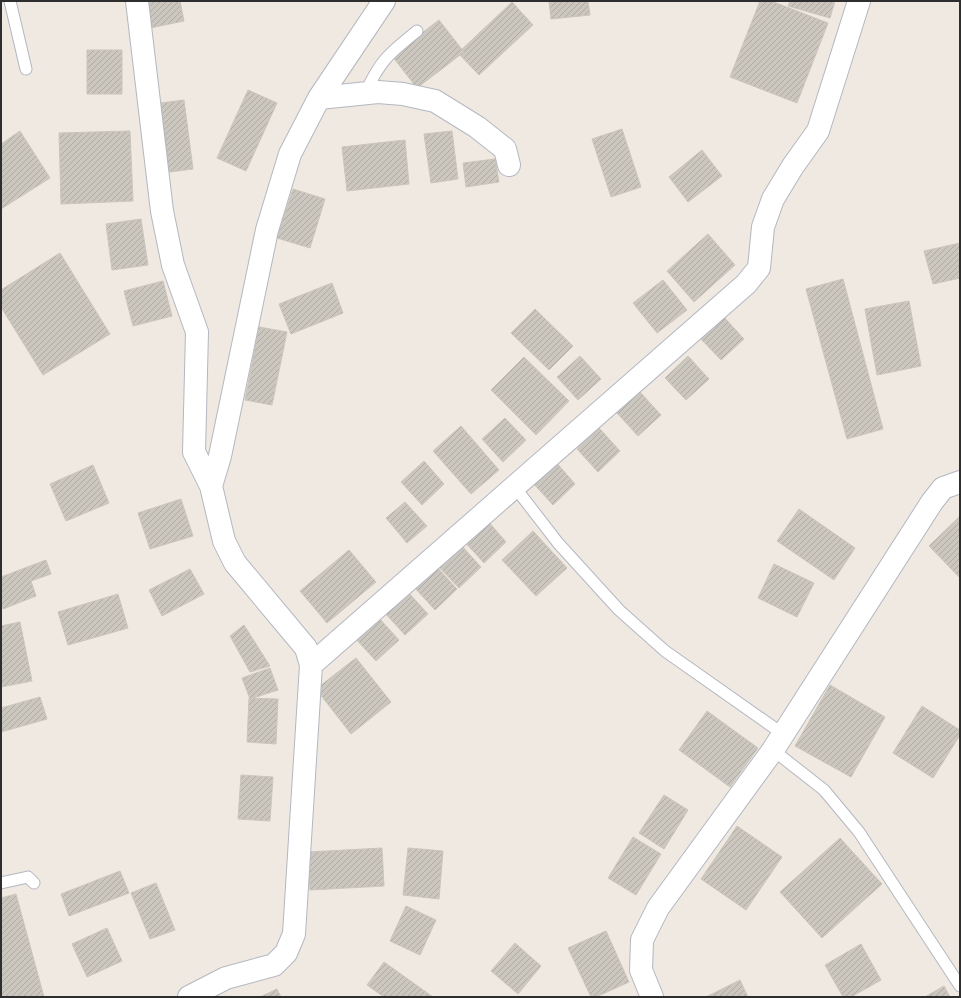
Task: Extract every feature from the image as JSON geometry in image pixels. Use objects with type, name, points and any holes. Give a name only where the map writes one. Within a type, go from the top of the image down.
[{"type":"street","points":[[137,1],[162,211],[174,265],[198,332],[194,452],[211,486],[224,541],[235,563],[306,648],[311,665],[294,934],[286,953],[274,965],[226,978],[189,997]]},
{"type":"street","points":[[211,486],[220,456],[267,230],[290,154],[319,98],[384,1]]},
{"type":"street","points":[[311,665],[746,284],[759,268],[762,250],[763,227],[773,199],[793,166],[818,132],[859,1]]},
{"type":"street","points":[[319,98],[366,92],[403,94],[435,101],[478,127],[505,149],[509,165]]},
{"type":"street","points":[[652,997],[641,970],[642,940],[658,908],[778,742],[932,502],[943,488],[960,482]]},
{"type":"lane","points":[[10,1],[26,69]]},
{"type":"lane","points":[[366,92],[373,76],[388,54],[417,31]]},
{"type":"lane","points":[[514,486],[558,542],[619,610],[665,651],[778,742],[824,790],[859,832],[960,986]]},
{"type":"lane","points":[[1,883],[28,877],[34,883]]},
{"type":"building","points":[[144,1],[180,1],[184,21],[150,28]]},
{"type":"building","points":[[549,1],[588,1],[590,15],[551,19]]},
{"type":"building","points":[[760,1],[771,1],[828,23],[797,103],[730,77]]},
{"type":"building","points":[[790,1],[835,1],[830,18],[788,6]]},
{"type":"building","points":[[512,2],[533,25],[479,75],[458,53]]},
{"type":"building","points":[[439,20],[464,52],[417,88],[392,56]]},
{"type":"building","points":[[87,50],[122,50],[122,94],[87,94]]},
{"type":"building","points":[[248,90],[277,103],[246,171],[217,158]]},
{"type":"building","points":[[184,100],[193,169],[162,173],[153,104]]},
{"type":"building","points":[[622,129],[641,187],[611,197],[592,139]]},
{"type":"building","points":[[20,131],[50,178],[1,209],[1,144]]},
{"type":"building","points":[[130,131],[133,201],[61,204],[59,133]]},
{"type":"building","points":[[452,131],[458,179],[431,183],[424,134]]},
{"type":"building","points":[[405,140],[409,184],[347,191],[342,147]]},
{"type":"building","points":[[702,150],[722,176],[688,202],[669,177]]},
{"type":"building","points":[[495,159],[499,182],[466,187],[463,163]]},
{"type":"building","points":[[293,189],[325,199],[310,248],[277,238]]},
{"type":"building","points":[[141,219],[148,265],[112,270],[106,224]]},
{"type":"building","points":[[708,234],[735,265],[694,302],[667,271]]},
{"type":"building","points":[[960,243],[960,278],[933,284],[924,251]]},
{"type":"building","points":[[60,253],[110,334],[43,375],[1,307],[1,290]]},
{"type":"building","points":[[843,279],[883,429],[847,439],[806,289]]},
{"type":"building","points":[[663,280],[687,310],[657,333],[633,303]]},
{"type":"building","points":[[163,281],[172,316],[133,326],[124,291]]},
{"type":"building","points":[[332,283],[343,313],[291,334],[279,304]]},
{"type":"building","points":[[909,301],[921,366],[877,375],[865,309]]},
{"type":"building","points":[[535,309],[573,346],[549,370],[511,333]]},
{"type":"building","points":[[723,316],[744,339],[721,360],[700,338]]},
{"type":"building","points":[[259,327],[287,332],[272,405],[245,400]]},
{"type":"building","points":[[580,356],[601,379],[578,400],[557,377]]},
{"type":"building","points":[[688,356],[709,379],[686,400],[665,378]]},
{"type":"building","points":[[524,357],[569,401],[536,435],[491,390]]},
{"type":"building","points":[[640,392],[661,415],[638,436],[617,413]]},
{"type":"building","points":[[505,418],[526,440],[503,462],[482,439]]},
{"type":"building","points":[[461,426],[499,470],[471,494],[433,451]]},
{"type":"building","points":[[599,428],[620,451],[598,472],[577,449]]},
{"type":"building","points":[[424,461],[444,484],[422,505],[401,482]]},
{"type":"building","points":[[555,461],[575,484],[553,505],[532,482]]},
{"type":"building","points":[[93,465],[109,503],[66,521],[50,484]]},
{"type":"building","points":[[181,499],[193,536],[150,549],[138,513]]},
{"type":"building","points":[[405,502],[427,526],[407,543],[386,518]]},
{"type":"building","points":[[799,509],[855,548],[834,580],[777,541]]},
{"type":"building","points":[[959,517],[960,518],[960,578],[929,546]]},
{"type":"building","points":[[486,519],[506,542],[484,563],[463,540]]},
{"type":"building","points":[[533,531],[567,568],[536,596],[502,560]]},
{"type":"building","points":[[460,544],[481,567],[459,588],[437,565]]},
{"type":"building","points":[[349,550],[376,582],[327,623],[300,591]]},
{"type":"building","points":[[46,560],[51,574],[31,581],[36,596],[3,609],[1,603],[1,577]]},
{"type":"building","points":[[774,564],[814,583],[797,617],[758,598]]},
{"type":"building","points":[[436,566],[457,589],[435,610],[414,587]]},
{"type":"building","points":[[190,569],[204,594],[162,616],[149,590]]},
{"type":"building","points":[[407,591],[428,614],[405,635],[384,612]]},
{"type":"building","points":[[118,594],[128,628],[68,645],[58,612]]},
{"type":"building","points":[[378,617],[399,640],[376,661],[355,638]]},
{"type":"building","points":[[20,622],[32,681],[1,687],[1,626]]},
{"type":"building","points":[[244,625],[270,666],[250,672],[230,636]]},
{"type":"building","points":[[356,658],[391,702],[351,734],[316,689]]},
{"type":"building","points":[[270,668],[278,690],[250,699],[242,678]]},
{"type":"building","points":[[830,685],[885,717],[851,777],[795,746]]},
{"type":"building","points":[[40,697],[47,719],[1,732],[1,708]]},
{"type":"building","points":[[249,698],[278,699],[276,744],[247,742]]},
{"type":"building","points":[[922,706],[960,730],[960,735],[933,778],[893,753]]},
{"type":"building","points":[[707,711],[758,748],[730,787],[679,750]]},
{"type":"building","points":[[241,775],[273,777],[270,821],[238,819]]},
{"type":"building","points":[[664,795],[688,810],[664,849],[639,833]]},
{"type":"building","points":[[737,826],[782,857],[746,910],[701,879]]},
{"type":"building","points":[[633,837],[661,854],[636,895],[608,878]]},
{"type":"building","points":[[840,838],[882,884],[822,938],[780,892]]},
{"type":"building","points":[[382,848],[384,886],[310,890],[308,852]]},
{"type":"building","points":[[408,848],[443,851],[439,899],[403,895]]},
{"type":"building","points":[[120,871],[129,893],[69,916],[61,894]]},
{"type":"building","points":[[156,883],[175,930],[150,939],[131,893]]},
{"type":"building","points":[[16,894],[44,997],[1,997],[1,898]]},
{"type":"building","points":[[406,906],[436,920],[420,955],[390,941]]},
{"type":"building","points":[[107,928],[122,961],[87,977],[72,944]]},
{"type":"building","points":[[606,931],[629,982],[596,997],[591,997],[568,948]]},
{"type":"building","points":[[515,943],[541,966],[518,994],[491,971]]},
{"type":"building","points":[[861,944],[881,980],[851,997],[843,997],[825,965]]},
{"type":"building","points":[[384,962],[433,997],[384,997],[367,985]]},
{"type":"building","points":[[740,980],[748,997],[706,997]]},
{"type":"building","points":[[944,986],[950,997],[925,997]]},
{"type":"building","points":[[277,989],[281,997],[260,997]]}]
